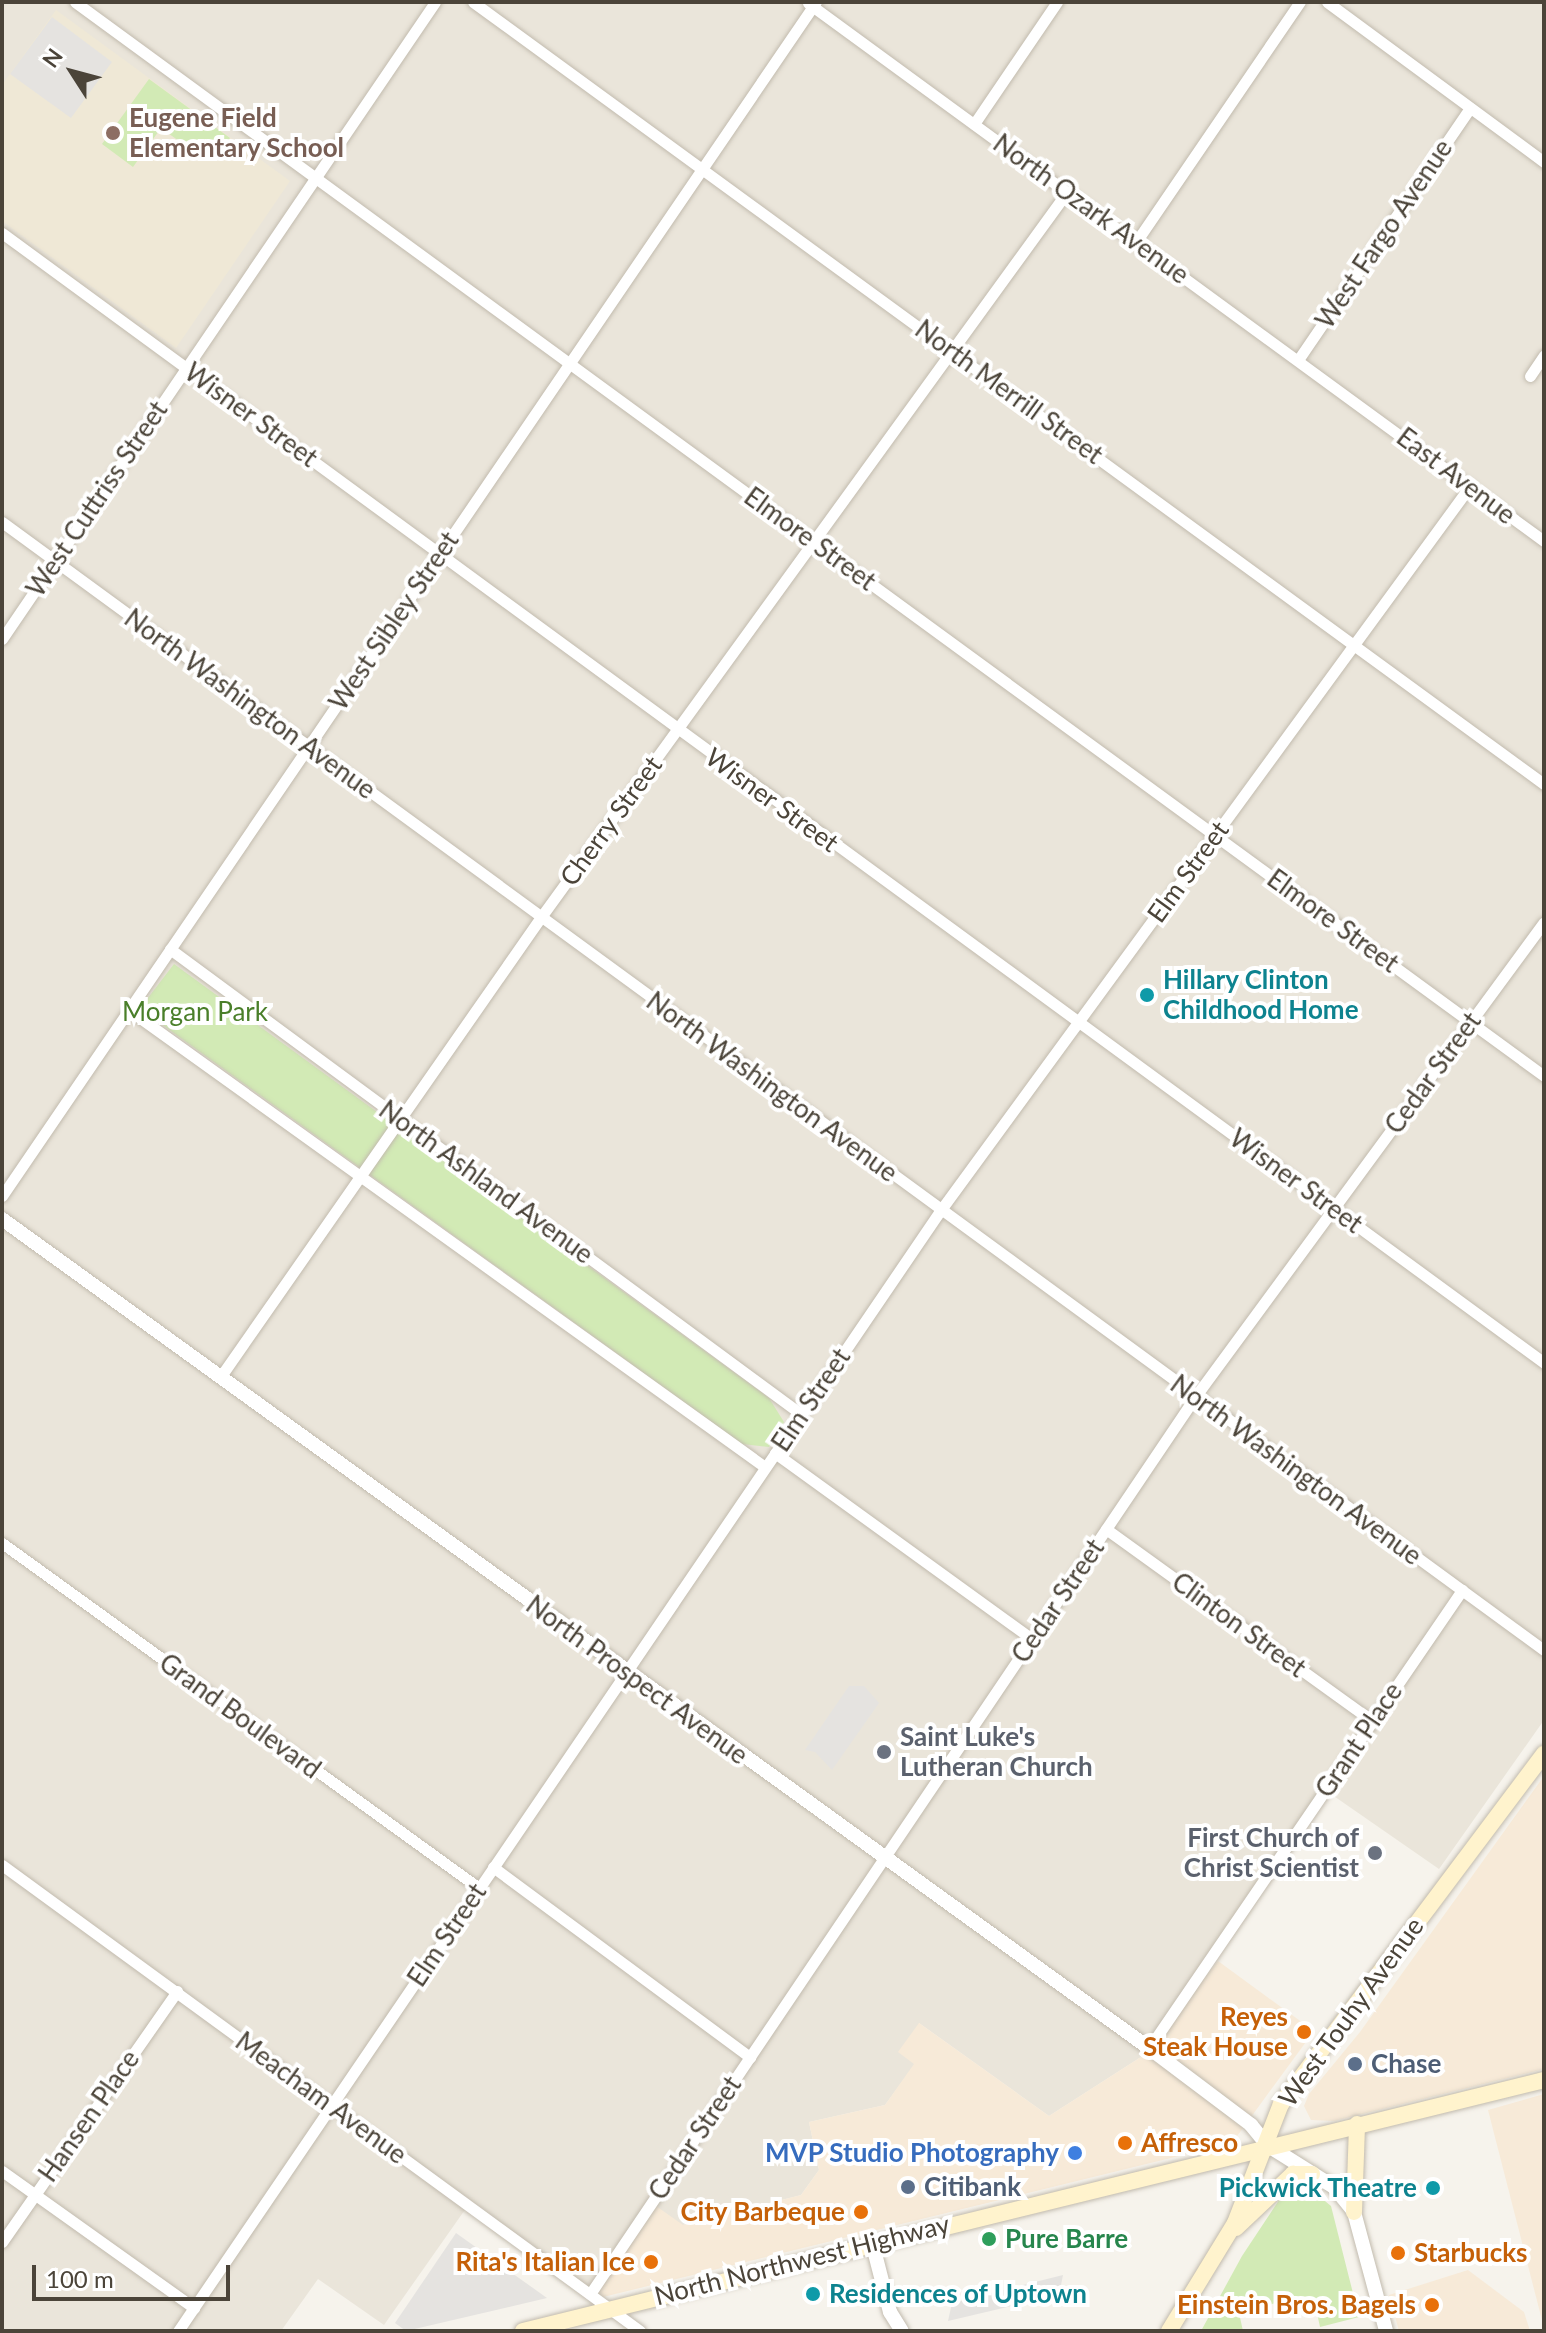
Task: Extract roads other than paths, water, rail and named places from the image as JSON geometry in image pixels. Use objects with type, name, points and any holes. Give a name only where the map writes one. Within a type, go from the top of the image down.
[{"type":"main road","name":"West Touhy Avenue","points":[[1169,2331],[1229,2234],[1281,2104],[1544,1754]]},
{"type":"main road","name":"North Northwest Highway","points":[[523,2331],[872,2242],[1544,2080]]},
{"type":"main road","points":[[1354,2212],[1357,2124]]},
{"type":"main road","points":[[1229,2234],[1286,2179],[1312,2174]]},
{"type":"street","name":"Elmore Street","points":[[75,2],[1544,1076]]},
{"type":"street","name":"West Cuttriss Street","points":[[2,639],[435,2]]},
{"type":"street","name":"North Merrill Street","points":[[473,2],[1544,784]]},
{"type":"street","points":[[974,124],[1057,2]]},
{"type":"street","points":[[1136,242],[1300,2]]},
{"type":"street","points":[[1327,2],[1544,162]]},
{"type":"street","name":"West Sibley Street","points":[[2,1196],[812,3]]},
{"type":"street","name":"North Ozark Avenue","points":[[812,3],[1369,411]]},
{"type":"street","name":"West Fargo Avenue","points":[[1298,360],[1470,108]]},
{"type":"street","name":"Cherry Street","points":[[221,1376],[541,917],[1067,192]]},
{"type":"street","name":"Wisner Street","points":[[2,233],[676,730],[1544,1363]]},
{"type":"street","points":[[1530,376],[1544,355]]},
{"type":"street","name":"East Avenue","points":[[1369,411],[1544,541]]},
{"type":"street","name":"Elm Street","points":[[178,2331],[940,1211],[1470,486]]},
{"type":"street","name":"North Washington Avenue","points":[[2,522],[1544,1650]]},
{"type":"street","name":"Cedar Street","points":[[590,2294],[1195,1397],[1544,922]]},
{"type":"street","name":"North Ashland Avenue","points":[[170,949],[801,1414]]},
{"type":"street","points":[[129,1010],[765,1467]]},
{"type":"street","name":"North Prospect Avenue","points":[[2,1219],[883,1860],[1149,2048],[1251,2125],[1267,2145],[1344,2196],[1354,2212]]},
{"type":"street","points":[[775,1453],[1032,1639]]},
{"type":"street","name":"Clinton Street","points":[[1106,1529],[1372,1721]]},
{"type":"street","name":"Grand Boulevard","points":[[2,1543],[479,1888]]},
{"type":"street","name":"Grant Place","points":[[1149,2048],[1462,1590]]},
{"type":"street","name":"Meacham Avenue","points":[[2,1865],[640,2331]]},
{"type":"street","points":[[493,1867],[750,2057]]},
{"type":"street","name":"Hansen Place","points":[[2,2242],[177,1991]]},
{"type":"street","points":[[2,2171],[194,2308]]},
{"type":"street","points":[[1354,2212],[1386,2331]]},
{"type":"street","points":[[872,2242],[890,2312],[902,2331]]},
{"type":"place","name":"Eugene Field Elementary School","points":[[113,133]]},
{"type":"place","name":"Hillary Clinton Childhood Home","points":[[1147,995]]},
{"type":"place","name":"Saint Luke's Lutheran Church","points":[[884,1752]]},
{"type":"place","name":"First Church of Christ Scientist","points":[[1375,1853]]},
{"type":"place","name":"Reyes Steak House","points":[[1304,2032]]},
{"type":"place","name":"Chase","points":[[1355,2064]]},
{"type":"place","name":"Affresco","points":[[1125,2143]]},
{"type":"place","name":"MVP Studio Photography","points":[[1075,2153]]},
{"type":"place","name":"Citibank","points":[[908,2187]]},
{"type":"place","name":"Pickwick Theatre","points":[[1433,2188]]},
{"type":"place","name":"City Barbeque","points":[[861,2212]]},
{"type":"place","name":"Pure Barre","points":[[989,2239]]},
{"type":"place","name":"Starbucks","points":[[1398,2253]]},
{"type":"place","name":"Rita's Italian Ice","points":[[651,2262]]},
{"type":"place","name":"Residences of Uptown","points":[[813,2294]]},
{"type":"place","name":"Einstein Bros. Bagels","points":[[1432,2305]]},
{"type":"park label","name":"Morgan Park","points":[[195,1012]]}]
